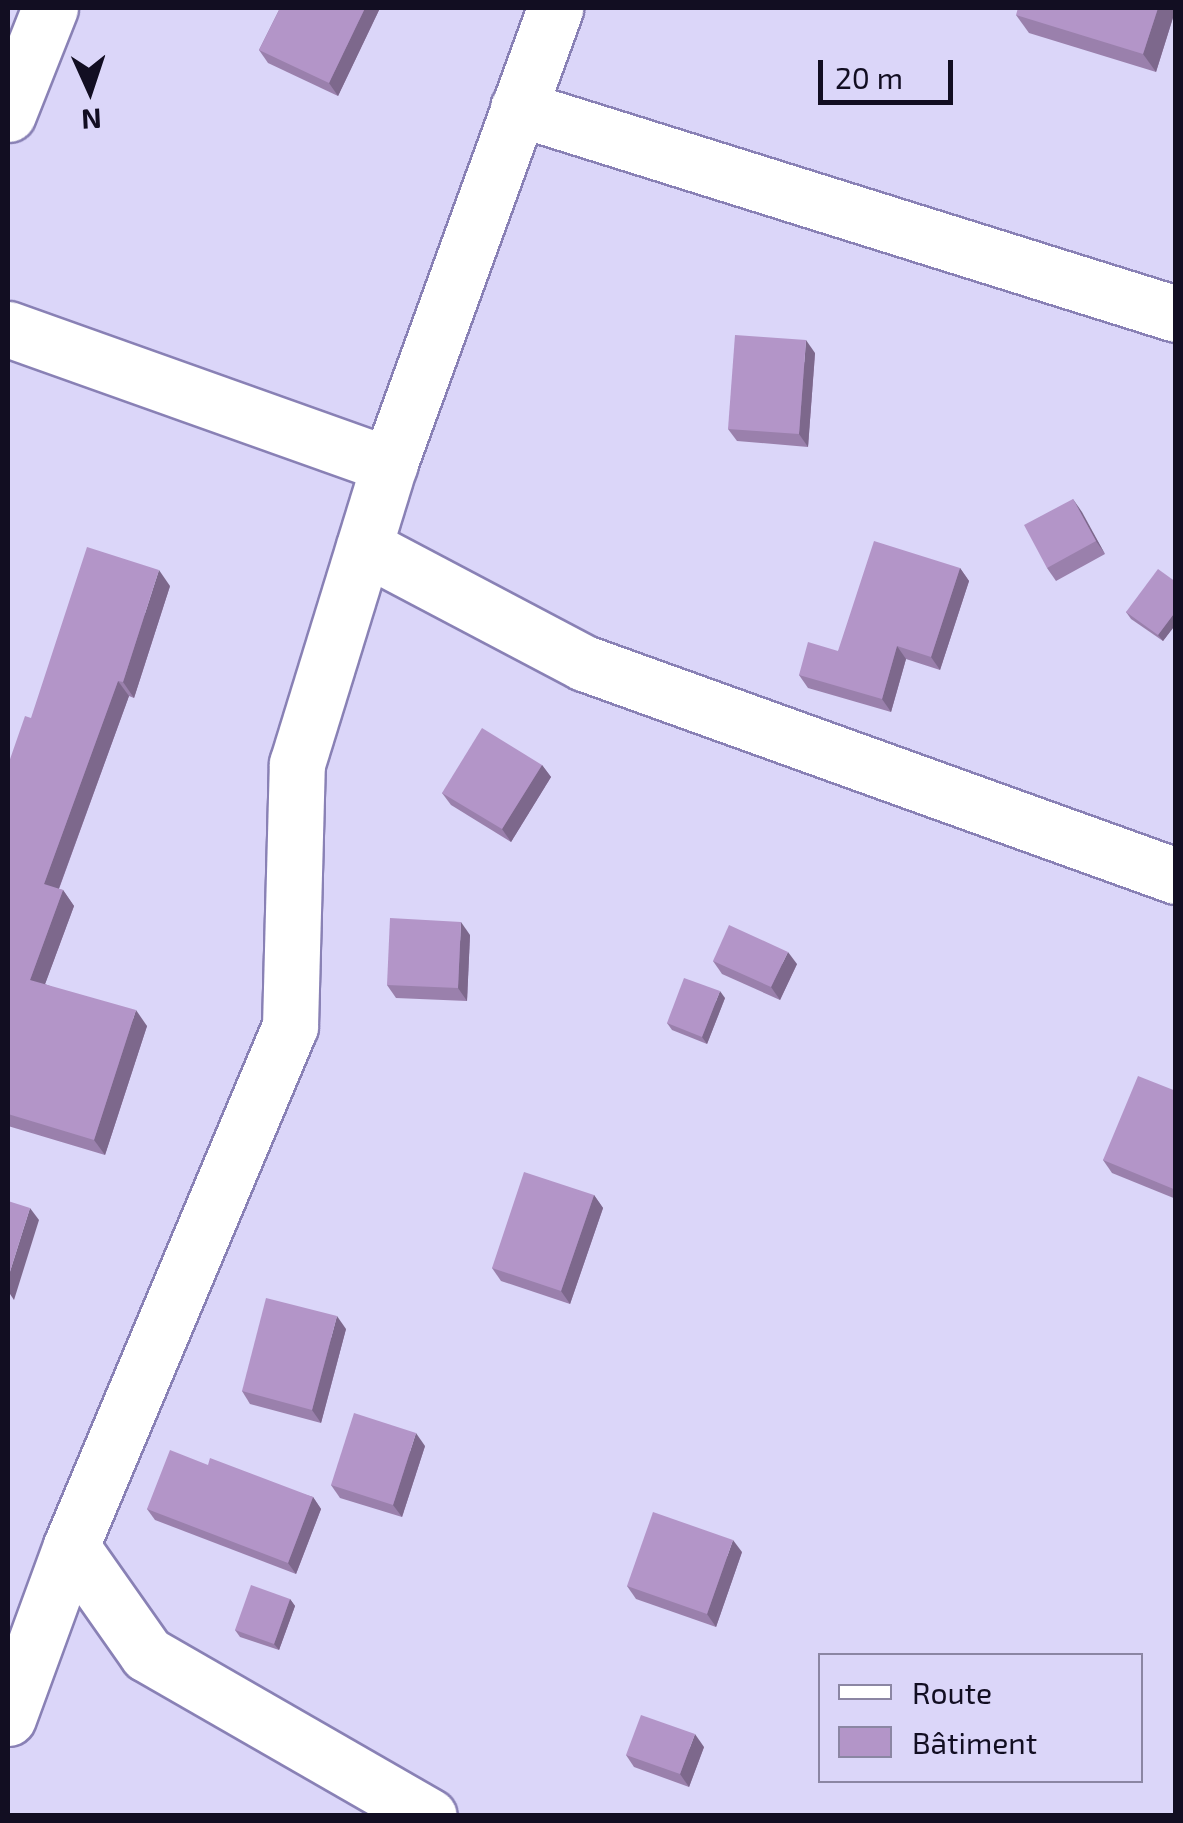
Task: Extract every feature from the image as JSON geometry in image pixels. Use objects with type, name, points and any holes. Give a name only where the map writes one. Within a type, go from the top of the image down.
[{"type":"street","points":[[8,114],[50,8]]},
{"type":"street","points":[[8,1718],[71,1546],[290,1026],[297,764],[388,465],[555,8]]},
{"type":"street","points":[[518,108],[1176,314]]},
{"type":"street","points":[[8,329],[388,465]]},
{"type":"street","points":[[364,547],[584,662],[1176,876]]},
{"type":"street","points":[[71,1546],[147,1654],[429,1816]]},
{"type":"building","points":[[280,8],[365,8],[329,83],[259,50]]},
{"type":"building","points":[[1018,8],[1158,8],[1143,54],[1016,15]]},
{"type":"building","points":[[735,335],[806,340],[799,434],[728,429]]},
{"type":"building","points":[[1073,499],[1096,541],[1047,568],[1024,525]]},
{"type":"building","points":[[874,541],[960,568],[931,657],[897,646],[882,699],[799,675],[808,642],[838,651]]},
{"type":"building","points":[[87,547],[159,570],[123,682],[118,681],[44,884],[63,890],[30,980],[136,1010],[94,1140],[8,1114],[8,765],[25,716],[31,718]]},
{"type":"building","points":[[1158,569],[1176,582],[1176,611],[1158,635],[1126,612]]},
{"type":"building","points":[[482,728],[542,765],[502,829],[442,793]]},
{"type":"building","points":[[390,918],[461,922],[458,988],[387,985]]},
{"type":"building","points":[[729,925],[788,952],[771,987],[713,961]]},
{"type":"building","points":[[684,978],[720,991],[702,1037],[667,1023]]},
{"type":"building","points":[[1138,1076],[1176,1091],[1176,1190],[1103,1160]]},
{"type":"building","points":[[524,1172],[594,1195],[561,1291],[492,1268]]},
{"type":"building","points":[[8,1201],[30,1208],[8,1278]]},
{"type":"building","points":[[266,1298],[337,1316],[312,1410],[242,1391]]},
{"type":"building","points":[[354,1413],[416,1433],[393,1505],[331,1485]]},
{"type":"building","points":[[170,1450],[208,1465],[210,1458],[313,1497],[288,1563],[147,1509]]},
{"type":"building","points":[[653,1512],[733,1540],[707,1614],[627,1586]]},
{"type":"building","points":[[251,1585],[290,1599],[274,1644],[235,1630]]},
{"type":"building","points":[[641,1715],[695,1734],[680,1774],[626,1755]]}]
